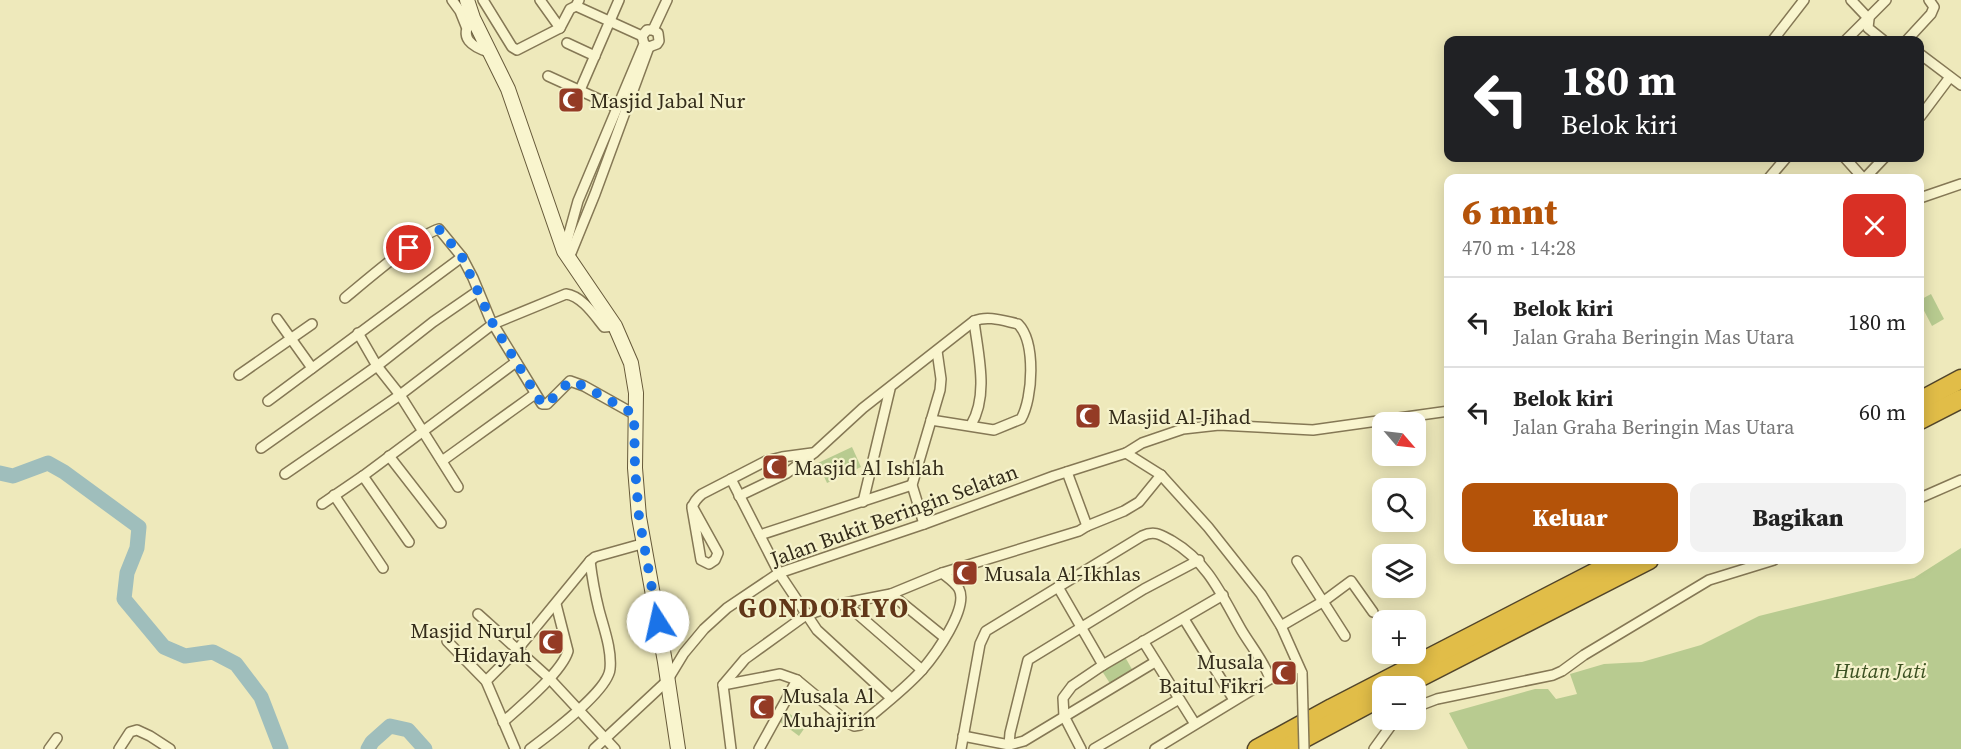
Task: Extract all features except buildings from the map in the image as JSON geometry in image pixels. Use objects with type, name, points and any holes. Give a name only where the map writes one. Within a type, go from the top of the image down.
[{"type":"highway","points":[[1924,399],[1961,379]]},
{"type":"highway","points":[[1924,418],[1961,399]]},
{"type":"highway","points":[[1257,749],[1610,564]]},
{"type":"highway","points":[[1422,676],[1641,564]]},
{"type":"highway","points":[[1284,749],[1372,702]]},
{"type":"street","points":[[452,0],[470,22],[498,66],[567,254],[615,326],[631,363],[636,393],[634,414],[639,517],[678,749]]},
{"type":"street","points":[[467,0],[470,22]]},
{"type":"street","points":[[483,0],[514,49],[520,49],[560,28],[570,9],[578,3],[645,42],[654,46],[659,40],[658,33],[647,30],[645,42],[595,194],[567,254]]},
{"type":"street","points":[[540,0],[560,28]]},
{"type":"street","points":[[580,90],[619,0]]},
{"type":"street","points":[[653,30],[667,0]]},
{"type":"street","points":[[1776,36],[1804,0]]},
{"type":"street","points":[[1851,0],[1869,19],[1868,28],[1878,36]]},
{"type":"street","points":[[1850,36],[1886,0]]},
{"type":"street","points":[[1911,36],[1931,14],[1934,7],[1929,0]]},
{"type":"street","points":[[567,254],[578,201],[645,42]]},
{"type":"street","points":[[567,43],[595,56]]},
{"type":"street","points":[[1924,57],[1961,85]]},
{"type":"street","points":[[548,76],[616,107]]},
{"type":"street","points":[[1924,110],[1950,77]]},
{"type":"street","points":[[1773,174],[1783,162]]},
{"type":"street","points":[[1849,162],[1860,174]]},
{"type":"street","points":[[1868,174],[1880,162]]},
{"type":"street","points":[[1924,197],[1961,183]]},
{"type":"street","points":[[345,298],[433,231],[440,230],[462,257],[493,324],[542,404],[547,404],[570,381],[584,386],[634,414]]},
{"type":"street","points":[[268,401],[462,257]]},
{"type":"street","points":[[261,448],[377,366],[477,291]]},
{"type":"street","points":[[285,474],[400,395],[493,324],[566,294],[581,301],[604,327],[615,326]]},
{"type":"street","points":[[739,496],[781,477],[814,453],[863,408],[974,321],[991,318],[1018,324],[1026,336],[1030,363],[1030,393],[1022,419],[994,430],[931,420]]},
{"type":"street","points":[[277,319],[312,368]]},
{"type":"street","points":[[971,425],[977,414],[980,396],[974,321]]},
{"type":"street","points":[[239,375],[312,324]]},
{"type":"street","points":[[358,333],[377,366],[400,395],[458,487]]},
{"type":"street","points":[[924,524],[912,485],[940,390],[938,351]]},
{"type":"street","points":[[322,504],[516,362]]},
{"type":"street","points":[[862,502],[890,389]]},
{"type":"street","points":[[442,461],[535,394]]},
{"type":"street","name":"Jalan Bukit Beringin Selatan","points":[[594,749],[667,681],[684,653],[727,608],[779,573],[1126,453],[1142,443],[1183,429],[1220,425],[1313,429],[1444,412]]},
{"type":"street","points":[[692,506],[718,553],[717,558],[706,564],[701,560],[696,539],[692,506],[695,500],[702,494],[771,459],[814,453]]},
{"type":"street","points":[[1126,453],[1161,475],[1208,527],[1261,594],[1281,626],[1302,673],[1304,749]]},
{"type":"street","points":[[389,456],[441,523]]},
{"type":"street","points":[[1067,472],[1087,526]]},
{"type":"street","points":[[731,749],[723,685],[746,659],[806,615],[845,603],[891,594],[942,573],[1079,531],[1139,502],[1161,475]]},
{"type":"street","points":[[363,476],[409,542]]},
{"type":"street","points":[[731,479],[779,573],[806,615],[830,643],[891,698]]},
{"type":"street","points":[[1924,496],[1961,480]]},
{"type":"street","points":[[760,535],[912,485]]},
{"type":"street","points":[[334,495],[383,568]]},
{"type":"street","points":[[961,749],[983,635],[1006,618],[1152,532],[1161,534],[1181,546],[1198,560],[1222,595],[1269,676],[1268,681],[1155,749]]},
{"type":"street","points":[[486,681],[517,650],[590,561],[595,557],[645,543]]},
{"type":"street","points":[[1009,745],[1029,660],[1144,589],[1198,560]]},
{"type":"street","points":[[530,749],[579,710],[606,680],[610,669],[609,649],[590,561]]},
{"type":"street","points":[[1297,561],[1345,636]]},
{"type":"street","points":[[1426,703],[1562,671],[1604,642],[1709,580],[1761,564]]},
{"type":"street","points":[[723,685],[780,674],[797,680],[850,724],[860,725],[922,670],[959,613],[962,600],[959,587],[942,573]]},
{"type":"street","points":[[1281,626],[1324,601],[1352,581],[1372,611]]},
{"type":"street","points":[[1058,587],[1103,665]]},
{"type":"street","points":[[891,594],[944,636]]},
{"type":"street","points":[[1081,749],[1064,716],[1063,704],[1067,692],[1103,665],[1184,620],[1222,595]]},
{"type":"street","points":[[845,603],[922,670]]},
{"type":"street","points":[[503,722],[566,659],[568,651],[556,604]]},
{"type":"street","points":[[478,614],[549,678],[615,749]]},
{"type":"street","points":[[1184,620],[1234,700]]},
{"type":"street","points":[[447,640],[486,681],[515,749]]},
{"type":"street","points":[[1143,641],[1196,724]]},
{"type":"street","points":[[963,736],[1009,745],[1024,741],[1155,662]]},
{"type":"street","points":[[759,749],[797,680]]},
{"type":"street","points":[[1094,749],[1179,699]]},
{"type":"street","points":[[118,749],[133,730],[150,736],[170,749]]},
{"type":"street","points":[[1374,749],[1388,730]]},
{"type":"street","points":[[49,749],[57,738]]},
{"type":"green space","points":[[1931,294],[1944,319],[1932,326],[1924,311],[1924,298]]},
{"type":"green space","points":[[852,447],[861,467],[827,483],[818,463]]},
{"type":"green space","name":"Hutan Jati","points":[[1961,548],[1961,749],[1468,749],[1449,713],[1535,689],[1548,689],[1556,699],[1577,694],[1570,674],[1604,664],[1642,662],[1701,645],[1759,616],[1914,578]]},
{"type":"green space","points":[[1125,657],[1133,671],[1111,685],[1102,671]]},
{"type":"green space","points":[[786,711],[806,726],[799,736],[779,721]]},
{"type":"waterway","points":[[0,473],[13,476],[48,463],[64,472],[139,527],[137,548],[127,573],[124,599],[164,647],[185,656],[213,652],[236,664],[261,697],[281,749]]},
{"type":"waterway","points":[[368,749],[372,742],[390,726],[408,730],[425,749]]},
{"type":"place","name":"Masjid Jabal Nur","points":[[571,100]]},
{"type":"place","name":"Masjid Al-Jihad","points":[[1088,416]]},
{"type":"place","name":"Masjid Al Ishlah","points":[[775,467]]},
{"type":"place","name":"Musala Al-Ikhlas","points":[[965,573]]},
{"type":"place","name":"Masjid Nurul Hidayah","points":[[551,642]]},
{"type":"place","name":"Musala Baitul Fikri","points":[[1284,673]]},
{"type":"place","name":"Musala Al Muhajirin","points":[[762,707]]},
{"type":"district","name":"GONDORIYO","points":[[824,607]]},
{"type":"route","points":[[409,248],[433,231],[440,230],[462,257],[488,315],[542,404],[550,402],[570,381],[579,383],[634,414],[639,517],[658,622]]}]
